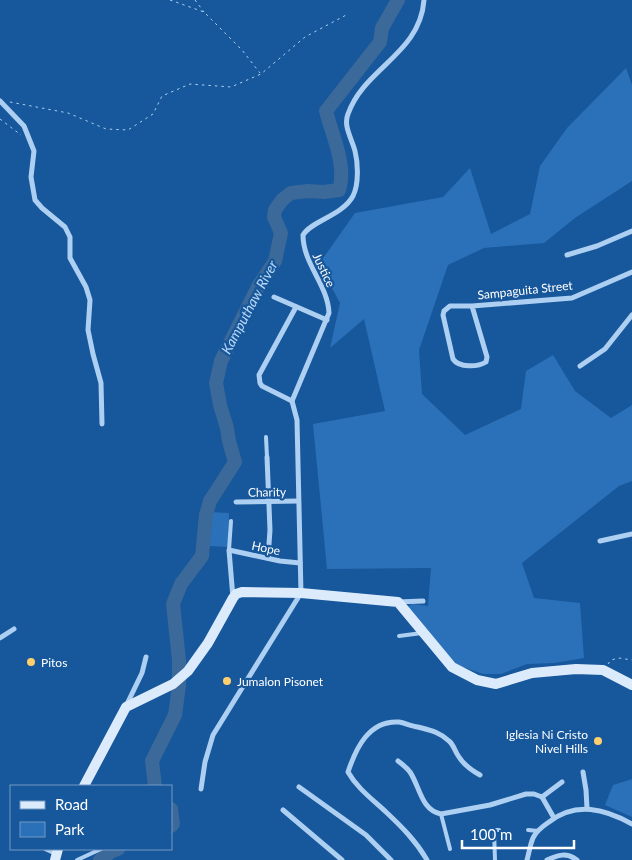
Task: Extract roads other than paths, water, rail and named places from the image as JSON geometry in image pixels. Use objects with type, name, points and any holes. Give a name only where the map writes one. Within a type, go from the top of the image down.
[{"type":"street","name":"Justice","points":[[292,401],[327,320],[329,307],[305,252],[303,235],[306,230],[336,214],[354,194],[357,176],[355,152],[346,121],[348,113],[357,96],[409,41],[419,24],[424,0]]},
{"type":"street","points":[[0,101],[24,126],[34,151],[32,177],[35,200],[66,227],[70,237],[70,258],[86,287],[90,300],[88,330],[92,354],[101,383],[102,424]]},
{"type":"street","points":[[567,255],[597,246],[632,231]]},
{"type":"street","name":"Sampaguita Street","points":[[472,306],[487,357],[486,362],[482,364],[456,364],[443,315],[446,308],[450,306],[572,298],[632,272]]},
{"type":"street","points":[[274,297],[327,320]]},
{"type":"street","points":[[201,789],[205,762],[213,735],[301,593],[297,420],[292,401],[262,386],[259,380],[259,376],[296,307]]},
{"type":"street","points":[[580,366],[605,349],[632,315]]},
{"type":"street","points":[[267,457],[270,530],[268,558]]},
{"type":"street","name":"Charity","points":[[236,502],[298,501]]},
{"type":"street","points":[[600,541],[632,534]]},
{"type":"street","points":[[229,550],[233,598]]},
{"type":"street","name":"Hope","points":[[229,550],[300,563]]},
{"type":"street","points":[[126,706],[174,684],[188,671],[208,643],[233,598],[242,592],[301,593],[398,602],[423,601]]},
{"type":"street","points":[[398,602],[452,668],[476,680],[496,684],[532,673],[576,669],[603,670],[632,685]]},
{"type":"street","points":[[0,638],[14,629]]},
{"type":"street","points":[[85,785],[142,673],[146,657]]},
{"type":"street","points":[[427,860],[408,833],[352,781],[348,772],[364,738],[376,726],[399,722],[438,732],[450,742],[469,769],[480,775]]},
{"type":"street","points":[[398,761],[410,772],[428,808],[434,813],[441,814],[490,805],[526,794],[534,794],[542,796],[554,818]]},
{"type":"street","points":[[583,772],[587,808]]},
{"type":"street","points":[[542,796],[562,782]]},
{"type":"street","points":[[299,787],[366,835],[391,860]]},
{"type":"street","points":[[526,860],[538,831],[554,818],[571,810],[587,808],[616,815],[632,824]]},
{"type":"street","points":[[283,810],[342,860]]},
{"type":"street","points":[[547,860],[558,855],[571,856],[577,860]]},
{"type":"lane","points":[[266,437],[267,457]]},
{"type":"lane","points":[[229,550],[231,520]]},
{"type":"lane","points":[[399,636],[424,633]]},
{"type":"lane","points":[[441,814],[450,849]]},
{"type":"lane","points":[[495,860],[494,830],[499,830]]},
{"type":"lane","points":[[528,830],[538,831]]},
{"type":"lane","points":[[77,860],[99,850]]},
{"type":"waterway","name":"Kamputhaw River","points":[[155,785],[152,761],[175,715],[179,686],[179,660],[173,604],[181,584],[202,556],[206,515],[210,501],[235,462],[216,383],[221,361],[259,285],[275,261],[281,233],[274,217],[275,210],[282,200],[291,193],[339,190],[341,180],[340,160],[326,111],[380,42],[382,28],[398,0]]},
{"type":"waterway","name":"Kamputhaw River","points":[[172,816],[172,825]]},
{"type":"waterway","name":"Kamputhaw River","points":[[100,860],[115,850]]},
{"type":"place","name":"Pitos","points":[[31,662]]},
{"type":"place","name":"Jumalon Pisonet","points":[[227,681]]},
{"type":"place","name":"Iglesia Ni Cristo Nivel Hills","points":[[598,741]]}]
